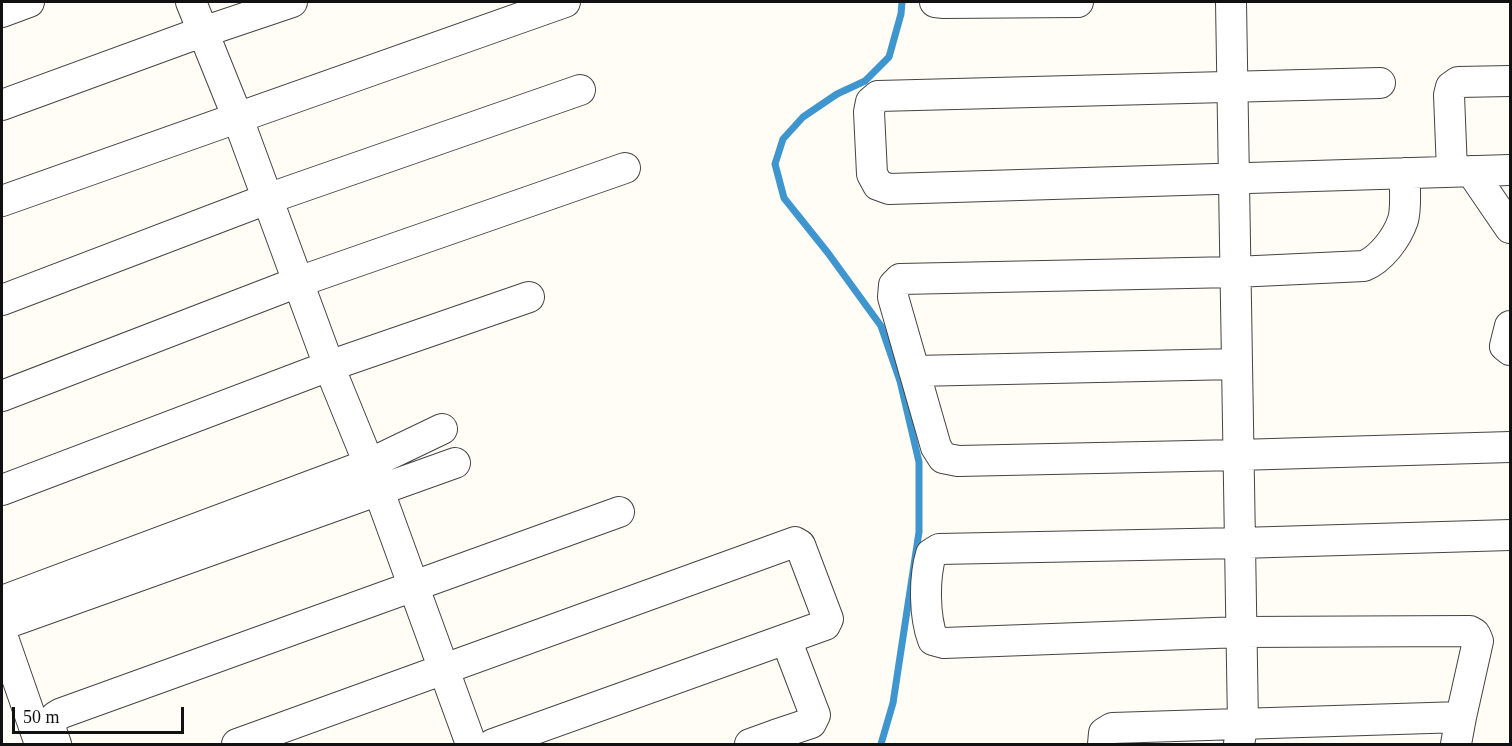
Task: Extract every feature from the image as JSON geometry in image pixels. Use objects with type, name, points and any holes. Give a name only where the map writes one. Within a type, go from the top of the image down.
[{"type":"street","points":[[2,12],[29,2]]},
{"type":"street","points":[[175,2],[196,34],[319,369],[365,480],[435,672],[471,744]]},
{"type":"street","points":[[191,2],[196,34]]},
{"type":"street","points":[[2,105],[196,34],[292,2]]},
{"type":"street","points":[[2,201],[565,2]]},
{"type":"street","points":[[935,2],[1078,2]]},
{"type":"street","points":[[1231,2],[1241,734]]},
{"type":"street","points":[[1510,81],[1458,82],[1451,87],[1449,95],[1462,171],[1510,228]]},
{"type":"street","points":[[1380,83],[878,96],[872,102],[868,112],[872,174],[878,185],[889,189],[1510,170]]},
{"type":"street","points":[[2,300],[259,203],[580,90]]},
{"type":"street","points":[[2,396],[290,285],[625,168]]},
{"type":"street","points":[[1405,172],[1403,219],[1398,232],[1373,262],[1364,267],[900,279],[894,285],[893,297],[936,447],[944,458],[958,461],[1510,447]]},
{"type":"street","points":[[2,490],[319,369],[529,297]]},
{"type":"street","points":[[1510,327],[1505,342],[1505,346],[1510,350]]},
{"type":"street","points":[[914,371],[1236,364]]},
{"type":"street","points":[[2,625],[365,480],[442,429]]},
{"type":"street","points":[[2,601],[365,480],[455,463]]},
{"type":"street","points":[[56,744],[50,728],[51,722],[62,712],[619,512]]},
{"type":"street","points":[[1103,744],[1104,733],[1112,728],[1241,734],[1458,731],[1478,641],[1475,634],[1470,631],[1241,632],[944,643],[933,639],[928,626],[927,568],[931,554],[939,549],[1510,535]]},
{"type":"street","points":[[237,744],[795,542],[800,545],[828,619],[825,625],[494,744]]},
{"type":"street","points":[[2,635],[40,744]]},
{"type":"street","points":[[768,741],[811,723],[815,715],[786,639]]},
{"type":"street","points":[[435,672],[451,744]]},
{"type":"waterway","points":[[881,744],[893,703],[919,532],[919,462],[900,381],[881,326],[828,253],[784,198],[775,164],[783,139],[803,117],[837,94],[865,81],[889,57],[902,2]]}]
